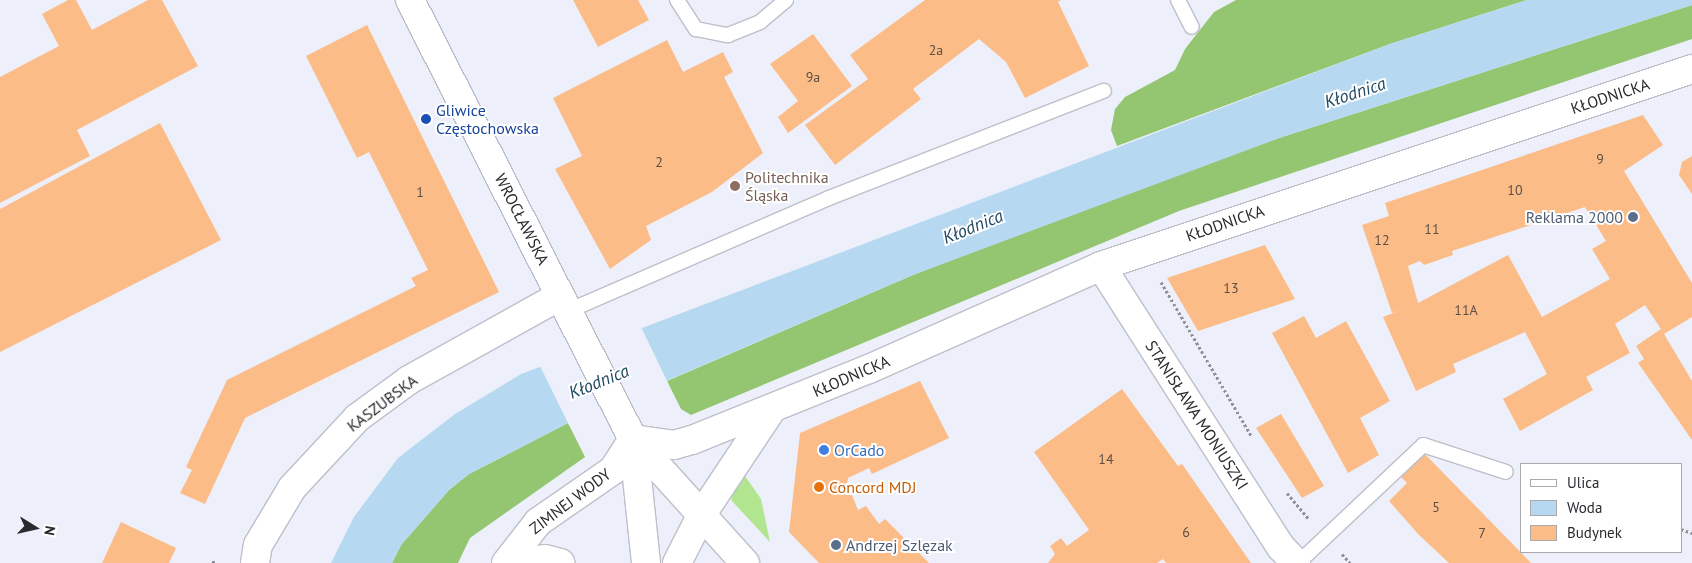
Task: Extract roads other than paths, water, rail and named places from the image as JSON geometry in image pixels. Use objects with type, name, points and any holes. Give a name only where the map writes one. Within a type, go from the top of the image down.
[{"type":"street","name":"WROCŁAWSKA","points":[[410,0],[634,439]]},
{"type":"street","name":"KŁODNICKA","points":[[634,439],[674,445],[771,410],[1101,266],[1692,70]]},
{"type":"street","name":"STANISŁAWA MONIUSZKI","points":[[1101,266],[1281,547],[1297,563]]},
{"type":"street","name":"KASZUBSKA","points":[[254,557],[292,488],[357,418],[409,380],[569,312]]},
{"type":"street","points":[[677,563],[702,514],[771,410]]},
{"type":"street","points":[[634,439],[745,563]]},
{"type":"street","points":[[634,439],[646,563]]},
{"type":"street","name":"ZIMNEJ WODY","points":[[506,563],[538,522],[613,470],[634,439]]},
{"type":"street","name":"ZIMNEJ WODY","points":[[517,563],[544,559],[560,563]]},
{"type":"lane","points":[[677,0],[696,29],[728,35],[760,22],[786,0]]},
{"type":"lane","points":[[1178,0],[1192,27]]},
{"type":"lane","points":[[569,312],[829,198],[1104,91]]},
{"type":"lane","points":[[1297,563],[1423,445],[1506,472]]},
{"type":"water","name":"Kłodnica","points":[[1527,0],[1692,0],[1692,5],[1282,137],[913,275],[568,423],[469,474],[449,490],[401,545],[392,563],[331,563],[354,517],[398,458],[455,414],[521,374],[1390,44]]},
{"type":"place","name":"Gliwice Częstochowska","points":[[426,119]]},
{"type":"place","name":"Politechnika Śląska","points":[[735,186]]},
{"type":"place","name":"Reklama 2000","points":[[1633,217]]},
{"type":"place","name":"OrCado","points":[[824,450]]},
{"type":"place","name":"Concord MDJ","points":[[819,487]]},
{"type":"place","name":"Andrzej Szlęzak","points":[[836,545]]}]
